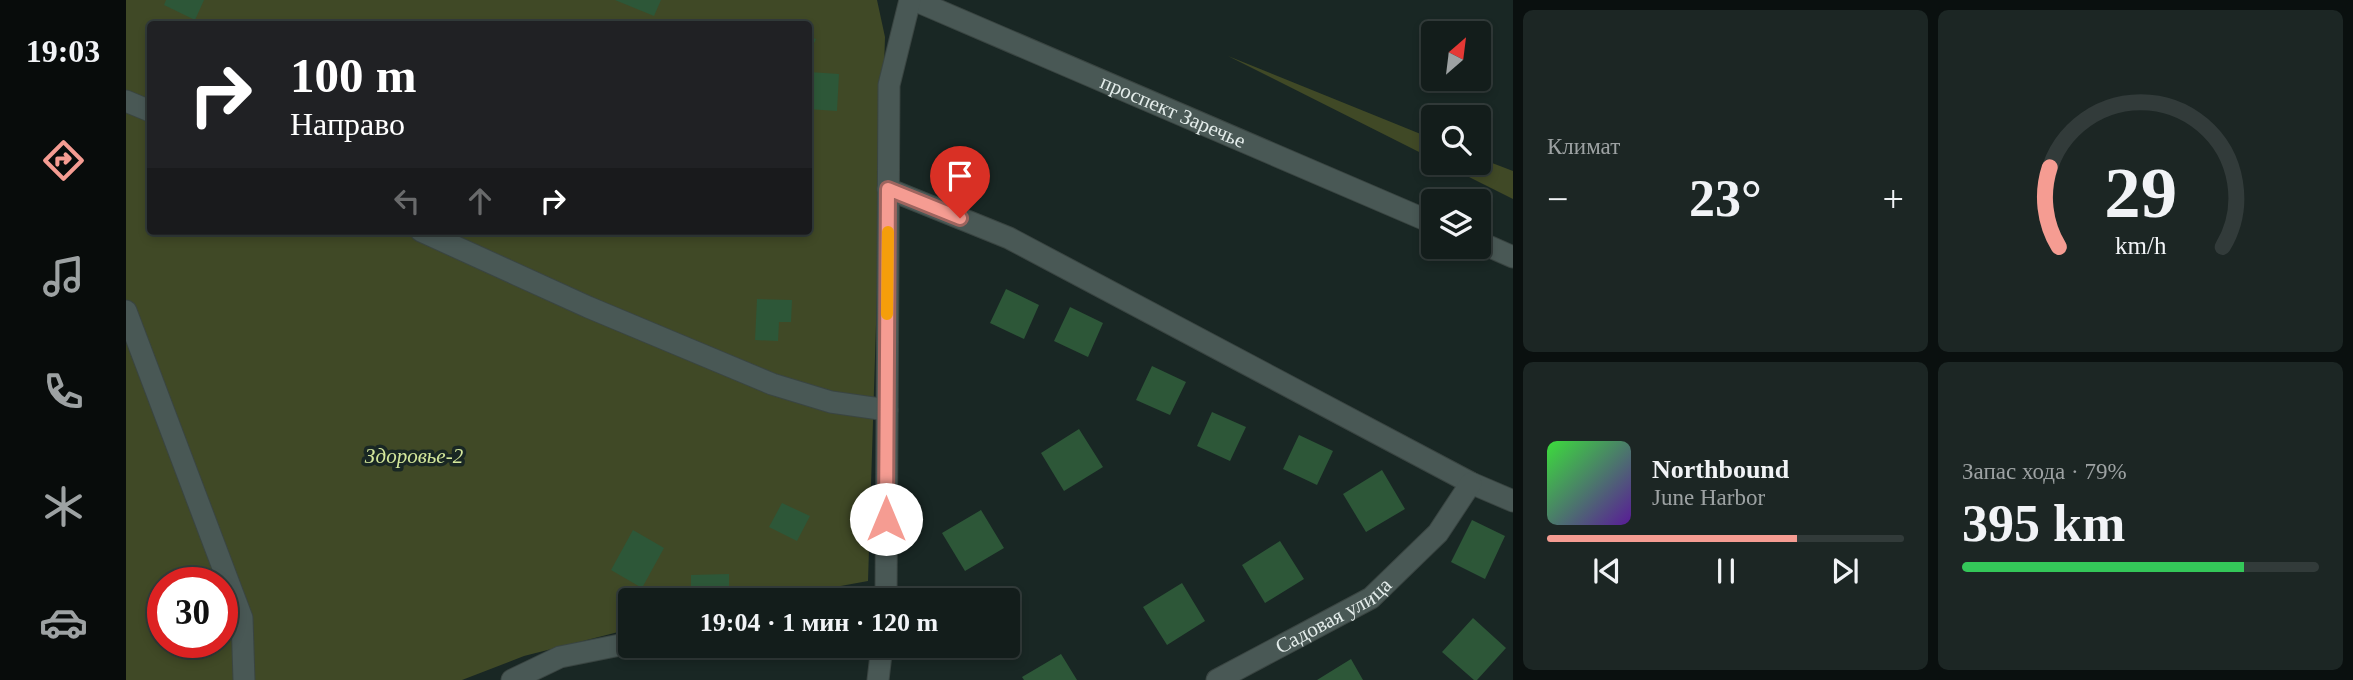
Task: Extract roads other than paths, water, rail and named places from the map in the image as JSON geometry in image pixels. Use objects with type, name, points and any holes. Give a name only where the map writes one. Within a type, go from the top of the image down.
[{"type":"street","points":[[886,588],[889,85],[912,0]]},
{"type":"street","name":"проспект Заречье","points":[[912,0],[1421,218]]},
{"type":"street","points":[[126,101],[147,110]]},
{"type":"street","points":[[888,189],[1009,238],[1471,484],[1513,501]]},
{"type":"street","points":[[430,235],[588,307],[772,384],[831,402],[887,410]]},
{"type":"street","points":[[1491,247],[1513,257]]},
{"type":"street","points":[[126,311],[242,618],[244,680]]},
{"type":"street","name":"Садовая улица","points":[[1217,680],[1371,597],[1438,533],[1471,484]]},
{"type":"street","points":[[512,680],[560,657],[618,645]]},
{"type":"street","points":[[878,680],[881,658]]},
{"type":"park label","name":"Здоровье-2","points":[[414,456]]}]
